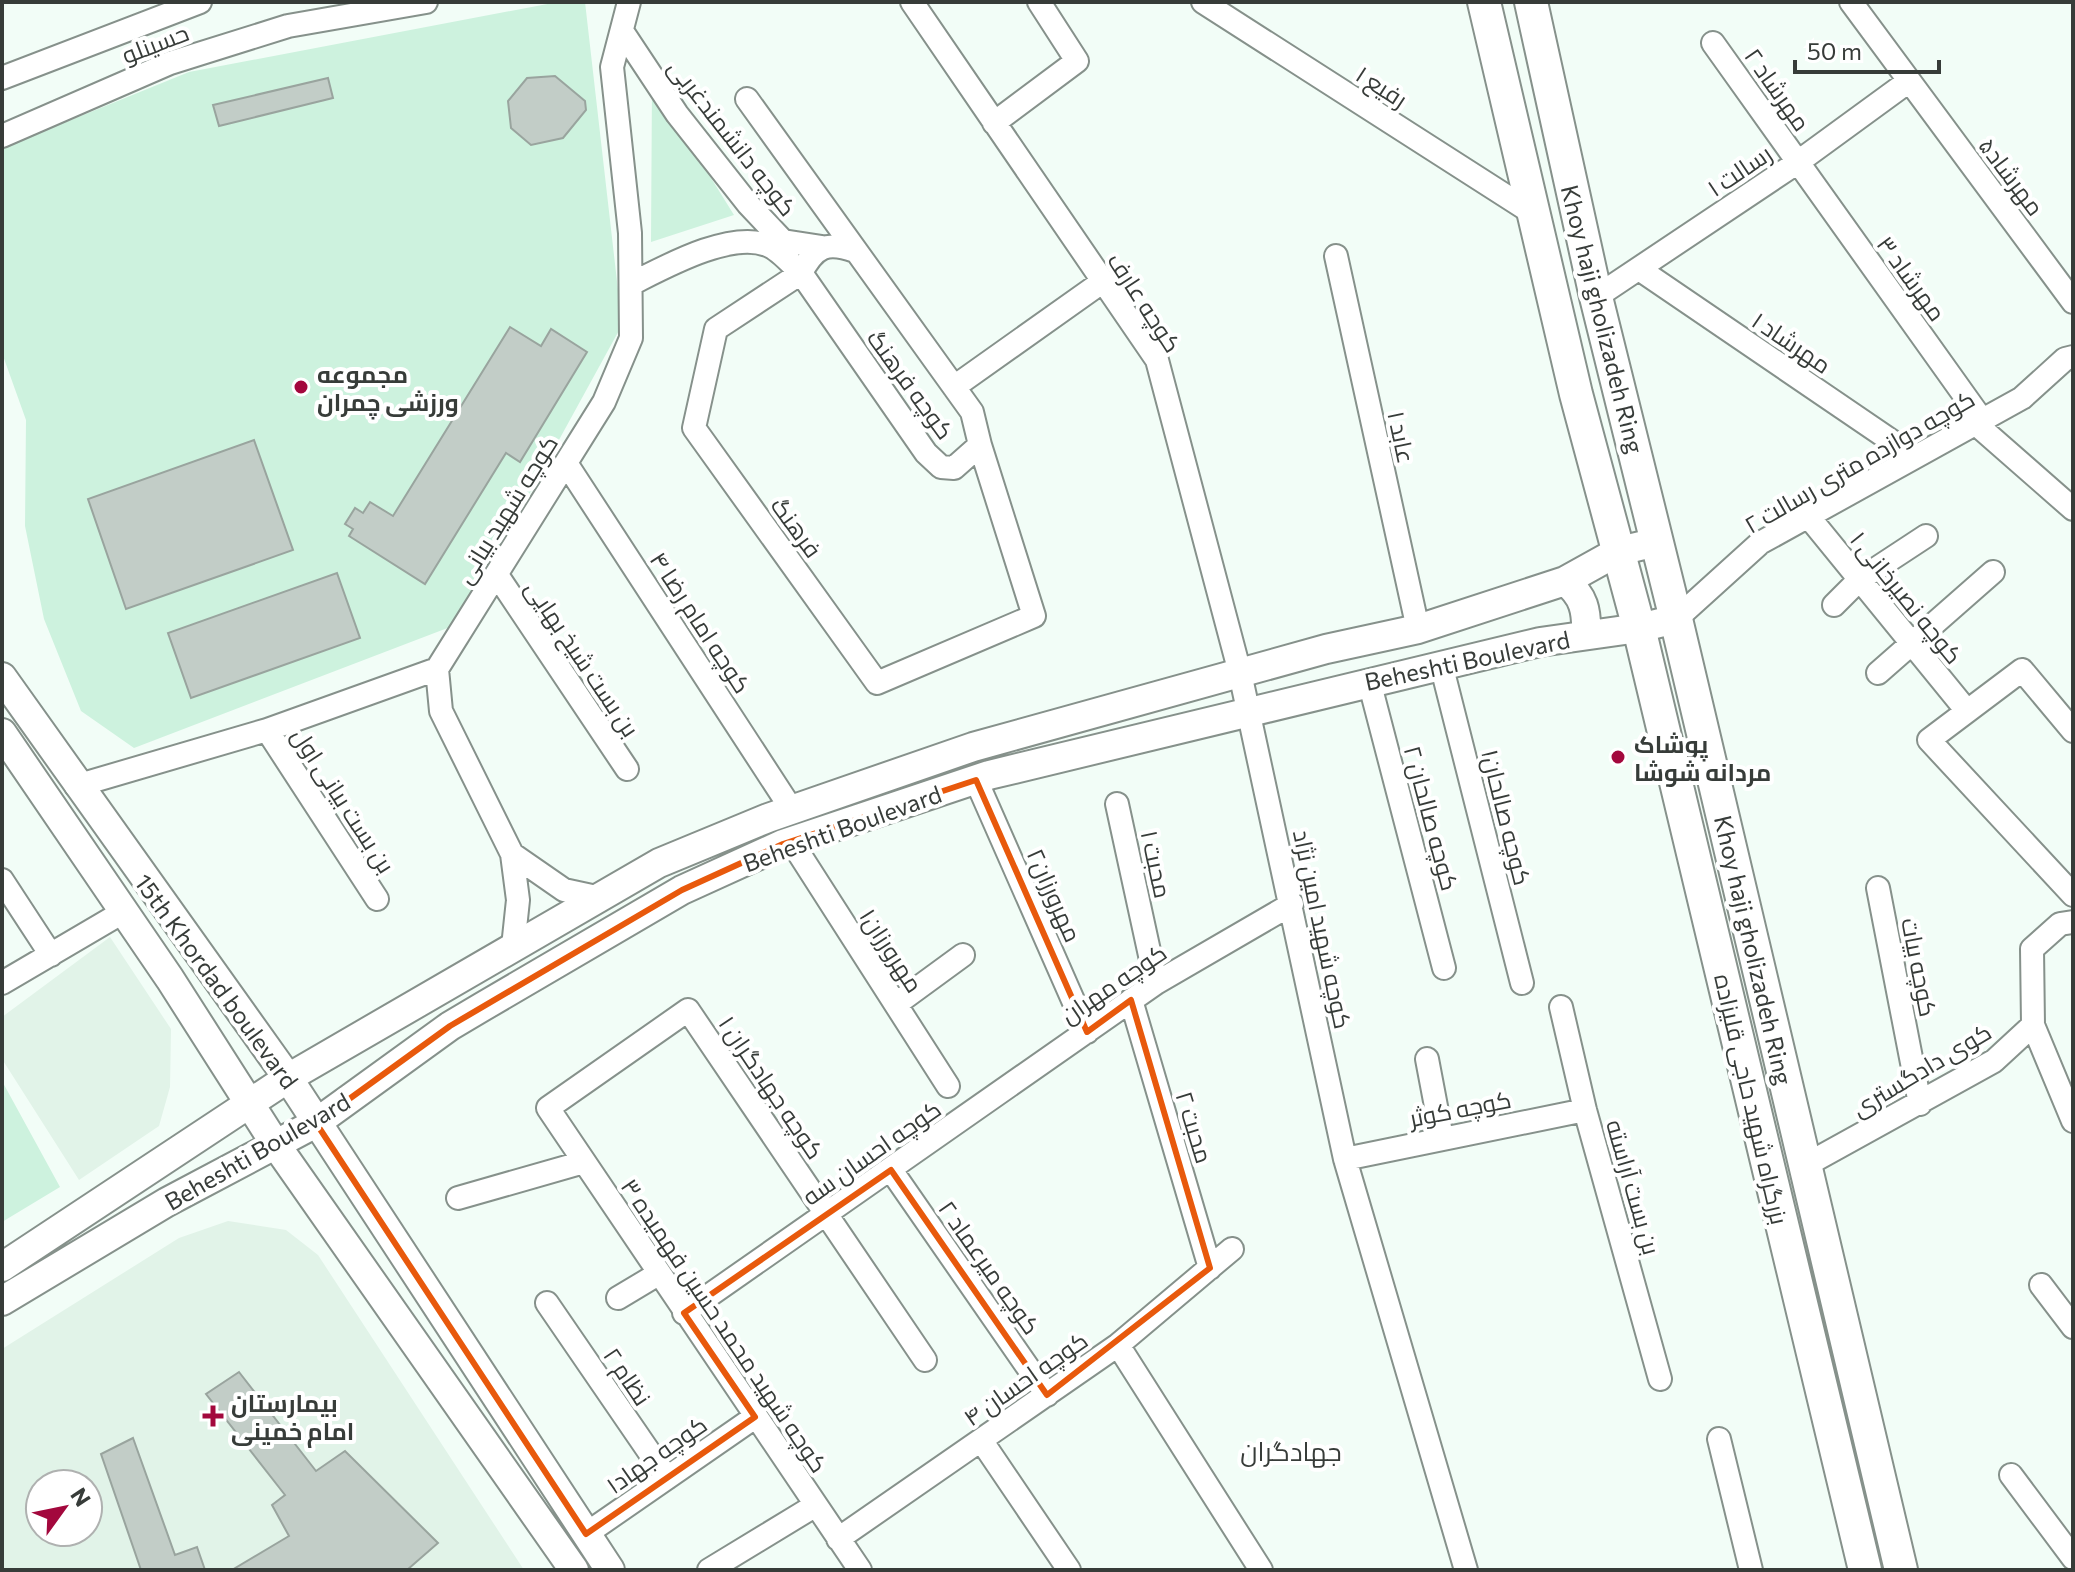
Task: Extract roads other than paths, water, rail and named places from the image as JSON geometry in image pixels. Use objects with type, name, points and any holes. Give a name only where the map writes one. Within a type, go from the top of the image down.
[{"type":"highway","name":"Khoy haji gholizadeh Ring","points":[[1484,2],[1576,394],[1639,628]]},
{"type":"highway","name":"Khoy haji gholizadeh Ring","points":[[1531,2],[1596,297],[1676,619],[1901,1570]]},
{"type":"highway","name":"بزرگراه شهید حاجی قلیزاده","points":[[1639,628],[1865,1570]]},
{"type":"main road","name":"Beheshti Boulevard","points":[[2,1267],[288,1078],[659,863],[792,810],[973,747],[1240,673],[1418,629],[1565,581],[1619,551],[1657,542]]},
{"type":"main road","points":[[1565,581],[1578,591],[1587,612],[1586,635]]},
{"type":"main road","name":"Beheshti Boulevard","points":[[2,1301],[167,1202],[316,1123],[450,1026],[682,890],[791,841],[976,780],[1247,711],[1441,664],[1676,619]]},
{"type":"main road","name":"15th Khordad boulevard","points":[[2,677],[76,786],[288,1078],[610,1570]]},
{"type":"main road","name":"15th Khordad boulevard","points":[[2,733],[276,1145],[574,1570]]},
{"type":"main road","points":[[372,1031],[372,1048],[377,1059],[389,1065],[400,1064]]},
{"type":"main road","points":[[149,1172],[167,1202]]},
{"type":"street","points":[[2,78],[200,2]]},
{"type":"street","name":"حسینلو","points":[[2,136],[199,53],[288,26],[426,2]]},
{"type":"street","name":"کوچه شهید بیانی","points":[[437,669],[604,402],[631,338],[630,233],[612,67],[629,2]]},
{"type":"street","name":"کوچه عارف","points":[[912,2],[1157,360],[1240,673],[1247,711]]},
{"type":"street","points":[[994,123],[1077,61],[1039,2]]},
{"type":"street","name":"رفیع ۱","points":[[1203,2],[1534,214]]},
{"type":"street","name":"مهرشاد۵","points":[[1851,2],[2073,302]]},
{"type":"street","name":"کوچه دانشمندغربی","points":[[622,31],[677,114],[748,204],[783,241],[822,247]]},
{"type":"street","name":"مهرشاد ۲","points":[[1713,43],[1799,164]]},
{"type":"street","name":"رسالت ۱","points":[[1596,297],[1799,164],[1909,81]]},
{"type":"street","name":"کوچه فرهنگ","points":[[747,99],[972,412],[980,445],[954,468],[941,467],[926,453],[801,273]]},
{"type":"street","name":"مهرشاد ۳","points":[[1799,164],[1979,422],[2073,509]]},
{"type":"street","points":[[631,284],[683,258],[744,241],[769,245],[801,273],[808,259],[822,247],[836,244],[855,251]]},
{"type":"street","name":"عابد ۱","points":[[1336,256],[1418,629]]},
{"type":"street","name":"مهرشاد ۱","points":[[1639,269],[1915,457]]},
{"type":"street","name":"فرهنگ","points":[[801,273],[716,329],[694,428],[877,683],[1034,616],[980,445]]},
{"type":"street","points":[[954,387],[1102,282]]},
{"type":"street","name":"کوچه دوازده متری رسالت ۲","points":[[1676,619],[1760,543],[2022,398],[2065,359],[2073,357]]},
{"type":"street","name":"کوچه امام رضا ۴","points":[[566,463],[792,810]]},
{"type":"street","name":"کوچه نصیرخانی ۱","points":[[1808,516],[1967,711]]},
{"type":"street","points":[[1834,605],[1859,580],[1926,536]]},
{"type":"street","points":[[1878,673],[1993,572]]},
{"type":"street","name":"بن بست شیخ بهایی","points":[[497,575],[627,769]]},
{"type":"street","name":"کوچه صالحان۱","points":[[1441,664],[1522,983]]},
{"type":"street","points":[[76,786],[267,730],[437,669],[441,711],[512,854],[518,900],[513,947]]},
{"type":"street","points":[[2073,731],[2022,670],[1929,740],[2073,895]]},
{"type":"street","name":"کوچه صالحان ۲","points":[[1369,681],[1444,968]]},
{"type":"street","name":"کوچه شهید امین نژاد","points":[[1247,711],[1292,904],[1345,1159],[1466,1570]]},
{"type":"street","name":"بن بست بیانی اول","points":[[267,730],[377,899]]},
{"type":"street","name":"مهرورزان۲","points":[[976,780],[1087,1032]]},
{"type":"street","name":"محبت ۱","points":[[1117,804],[1156,983]]},
{"type":"street","name":"مهرورزان۱","points":[[791,841],[948,1086]]},
{"type":"street","points":[[512,854],[564,890],[601,898]]},
{"type":"street","points":[[2,880],[51,955]]},
{"type":"street","name":"کوچه بیات","points":[[1878,888],[1920,1104]]},
{"type":"street","name":"کوچه مهران","points":[[969,1115],[1156,983],[1292,904]]},
{"type":"street","points":[[2,983],[123,912]]},
{"type":"street","points":[[2073,922],[2060,924],[2032,949],[2033,1025],[2073,1121]]},
{"type":"street","points":[[896,1004],[963,955]]},
{"type":"street","name":"محبت ۲","points":[[1131,1000],[1210,1268]]},
{"type":"street","name":"بن بست آراسته","points":[[1561,1007],[1585,1110],[1660,1379]]},
{"type":"street","name":"کوچه جهادگران ۱","points":[[548,1108],[688,1010],[827,1215]]},
{"type":"street","name":"کوی دادگستری","points":[[1804,1166],[1994,1061],[2033,1025]]},
{"type":"street","points":[[1427,1059],[1442,1138]]},
{"type":"street","name":"کوچه شهید محمد حسین فهمیده ۳","points":[[548,1108],[860,1570]]},
{"type":"street","name":"کوچه کوثر","points":[[1345,1159],[1585,1110]]},
{"type":"street","name":"کوچه احسان سه","points":[[684,1313],[969,1115]]},
{"type":"street","points":[[458,1198],[584,1162]]},
{"type":"street","name":"کوچه میرعماد ۲","points":[[891,1170],[1047,1395]]},
{"type":"street","points":[[827,1215],[925,1360]]},
{"type":"street","name":"کوچه احسان ۴","points":[[838,1539],[1118,1345],[1232,1249]]},
{"type":"street","points":[[618,1298],[658,1274]]},
{"type":"street","points":[[2041,1285],[2073,1327]]},
{"type":"street","name":"نظام ۲","points":[[547,1303],[667,1478]]},
{"type":"street","points":[[1118,1345],[1261,1570]]},
{"type":"street","name":"کوچه جهاد۱","points":[[586,1534],[755,1417]]},
{"type":"street","points":[[1719,1439],[1751,1570]]},
{"type":"street","points":[[981,1440],[1069,1570]]},
{"type":"street","points":[[2011,1475],[2073,1558]]},
{"type":"street","points":[[716,1568],[816,1505]]},
{"type":"place","name":"مجموعه ورزشی چمران","points":[[301,387]]},
{"type":"place","name":"پوشاک مردانه شوشا","points":[[1618,757]]},
{"type":"place","name":"بیمارستان امام خمینی","points":[[213,1416]]},
{"type":"district","name":"جهادگران","points":[[1291,1450]]}]
